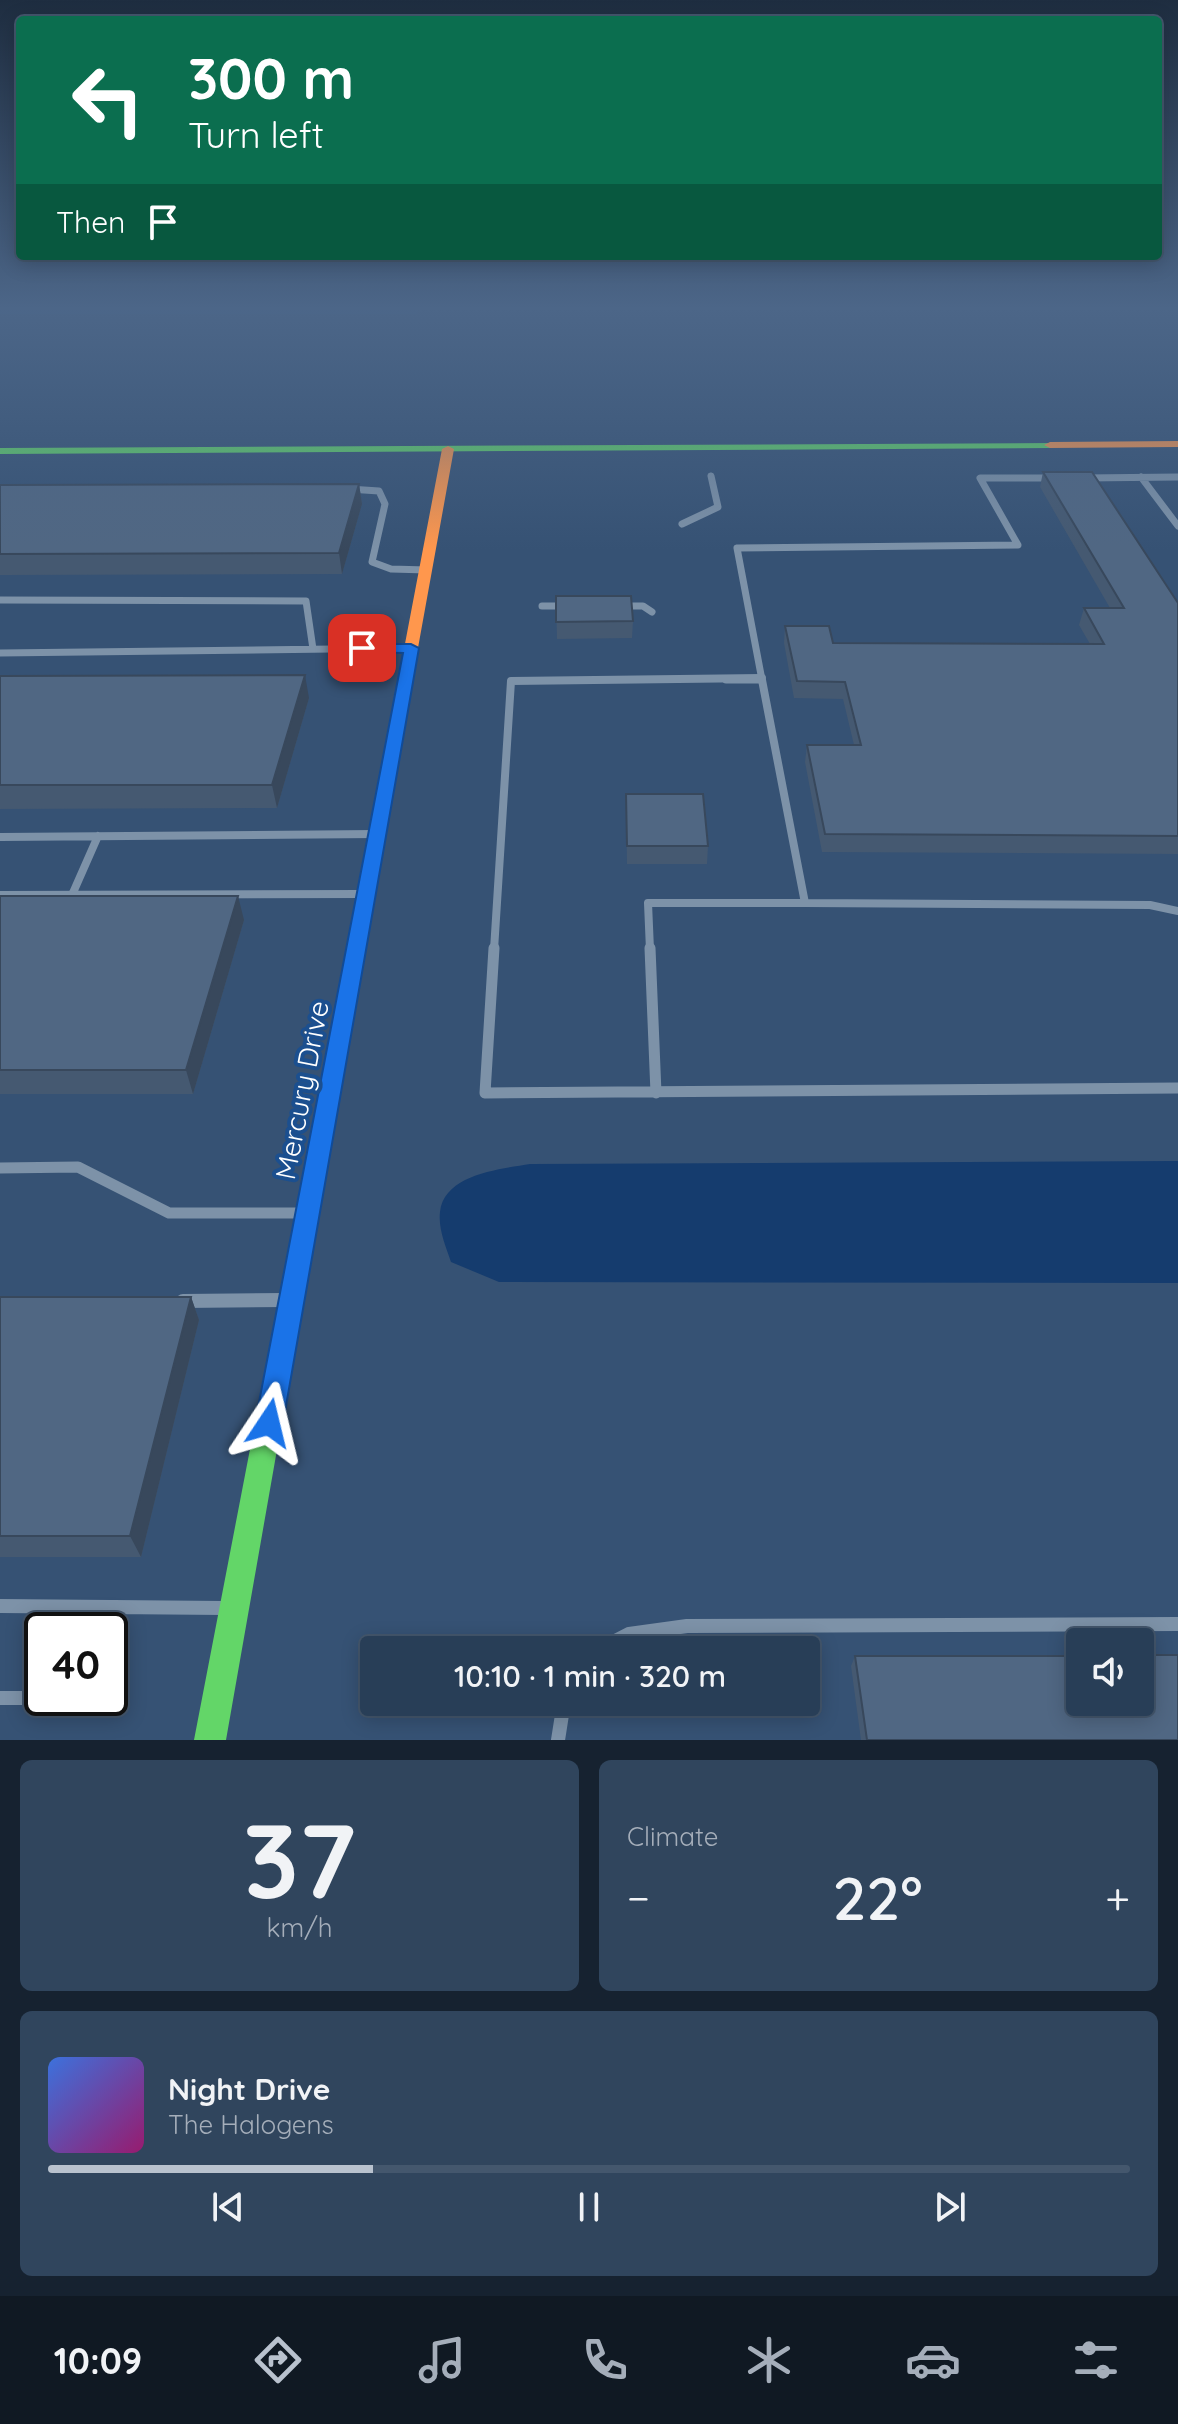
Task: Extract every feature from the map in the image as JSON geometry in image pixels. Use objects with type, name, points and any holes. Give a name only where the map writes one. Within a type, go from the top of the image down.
[{"type":"main road","points":[[0,451],[1178,444]]},
{"type":"main road","name":"Mercury Drive","points":[[210,1740],[448,449]]},
{"type":"lane","points":[[682,524],[718,507],[711,476]]},
{"type":"lane","points":[[1141,477],[1178,526]]},
{"type":"lane","points":[[805,903],[737,548],[1018,545],[980,478],[1178,477]]},
{"type":"lane","points":[[338,489],[379,491],[383,497],[385,504],[372,562],[380,567],[427,570]]},
{"type":"lane","points":[[0,600],[306,601],[313,649]]},
{"type":"lane","points":[[542,606],[581,606]]},
{"type":"lane","points":[[606,606],[643,606],[652,612]]},
{"type":"lane","points":[[0,653],[411,648]]},
{"type":"lane","points":[[762,680],[511,681],[485,1093],[1178,1088]]},
{"type":"lane","points":[[0,837],[379,834]]},
{"type":"lane","points":[[72,895],[98,836]]},
{"type":"lane","points":[[0,895],[368,894]]},
{"type":"lane","points":[[656,1093],[648,903],[1150,905],[1178,911]]},
{"type":"lane","points":[[0,1168],[78,1167],[169,1213],[308,1213]]},
{"type":"lane","points":[[169,1301],[292,1300]]},
{"type":"lane","points":[[0,1606],[234,1608]]},
{"type":"lane","points":[[114,1612],[116,1607]]},
{"type":"lane","points":[[626,1636],[646,1629],[687,1626],[1178,1624]]},
{"type":"lane","points":[[0,1698],[24,1698]]},
{"type":"lane","points":[[558,1740],[562,1716]]},
{"type":"shaded area","points":[[1178,1161],[1178,1283],[499,1282],[451,1262],[440,1225],[444,1199],[463,1181],[490,1171],[530,1164]]},
{"type":"building","points":[[1043,472],[1092,472],[1178,603],[1178,836],[825,834],[807,745],[861,745],[845,682],[797,681],[785,626],[829,626],[833,643],[1104,644],[1084,608],[1124,608]]},
{"type":"building","points":[[359,484],[339,553],[0,554],[0,485]]},
{"type":"building","points":[[556,596],[631,596],[633,621],[556,622]]},
{"type":"building","points":[[305,675],[272,785],[0,785],[0,676]]},
{"type":"building","points":[[626,794],[703,794],[708,846],[627,846]]},
{"type":"building","points":[[0,896],[238,896],[186,1070],[0,1070]]},
{"type":"building","points":[[0,1297],[191,1297],[130,1536],[0,1536]]},
{"type":"building","points":[[1154,1655],[1178,1655],[1178,1740],[867,1740],[855,1656],[1066,1656],[1066,1716],[1154,1716]]},
{"type":"traffic: fast","points":[[0,451],[1050,445]]},
{"type":"traffic: fast","points":[[210,1740],[407,670]]},
{"type":"traffic: slow","points":[[1050,445],[1178,444]]},
{"type":"traffic: slow","points":[[407,670],[448,449]]},
{"type":"route","points":[[269,1423],[411,648],[362,648]]}]
